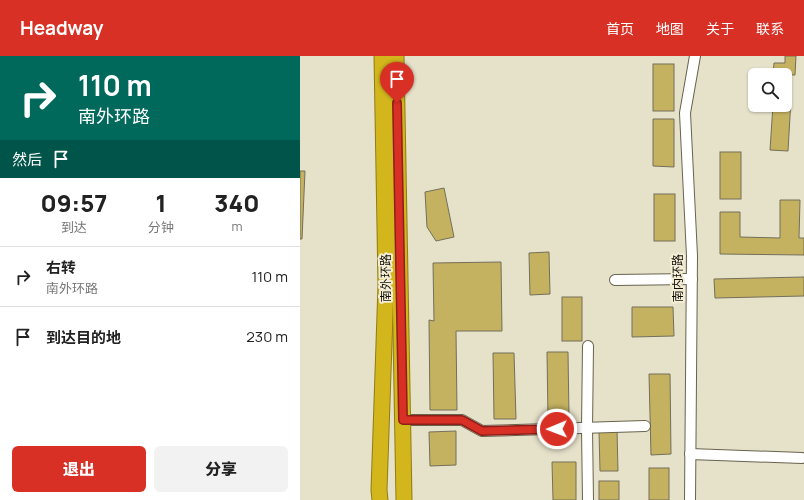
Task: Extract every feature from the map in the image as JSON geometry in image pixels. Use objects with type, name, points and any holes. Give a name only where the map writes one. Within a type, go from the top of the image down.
[{"type":"highway","name":"南外环路","points":[[380,500],[379,490],[386,285],[382,56]]},
{"type":"highway","name":"南外环路","points":[[396,56],[404,500]]},
{"type":"street","name":"南内环路","points":[[690,500],[692,256],[685,113],[695,56]]},
{"type":"street","points":[[615,280],[692,279]]},
{"type":"street","points":[[588,346],[588,500]]},
{"type":"street","points":[[403,420],[462,420],[482,431],[645,426]]},
{"type":"street","points":[[690,454],[802,458]]},
{"type":"building","points":[[785,56],[796,56],[795,75],[792,75],[792,68],[774,68],[774,63],[785,63]]},
{"type":"building","points":[[653,64],[674,64],[674,111],[653,111]]},
{"type":"building","points":[[773,112],[790,112],[788,151],[770,150]]},
{"type":"building","points":[[653,119],[674,119],[674,167],[653,166]]},
{"type":"building","points":[[720,152],[741,152],[741,199],[720,199]]},
{"type":"building","points":[[300,171],[305,171],[302,239],[300,239]]},
{"type":"building","points":[[444,188],[454,237],[436,241],[427,227],[425,192]]},
{"type":"building","points":[[654,194],[675,194],[675,241],[654,241]]},
{"type":"building","points":[[780,200],[800,200],[799,238],[804,238],[804,255],[720,254],[720,212],[740,212],[740,237],[780,238]]},
{"type":"building","points":[[549,252],[550,294],[530,295],[529,253]]},
{"type":"building","points":[[501,262],[502,331],[456,331],[457,410],[430,410],[429,320],[434,321],[433,263]]},
{"type":"building","points":[[804,277],[804,296],[715,298],[714,279]]},
{"type":"building","points":[[562,297],[582,297],[582,341],[562,341]]},
{"type":"building","points":[[632,307],[673,307],[674,336],[632,337]]},
{"type":"building","points":[[547,352],[568,352],[569,417],[548,417]]},
{"type":"building","points":[[493,353],[514,353],[516,419],[494,419]]},
{"type":"building","points":[[649,374],[670,374],[671,454],[651,455]]},
{"type":"building","points":[[617,430],[618,471],[600,471],[599,431]]},
{"type":"building","points":[[456,431],[456,465],[430,466],[429,432]]},
{"type":"building","points":[[552,462],[576,462],[576,500],[553,500]]},
{"type":"building","points":[[649,468],[669,468],[669,500],[649,500]]},
{"type":"building","points":[[599,481],[619,481],[619,500],[599,500]]},
{"type":"route","points":[[397,103],[403,420],[462,420],[482,431],[557,429]]}]
